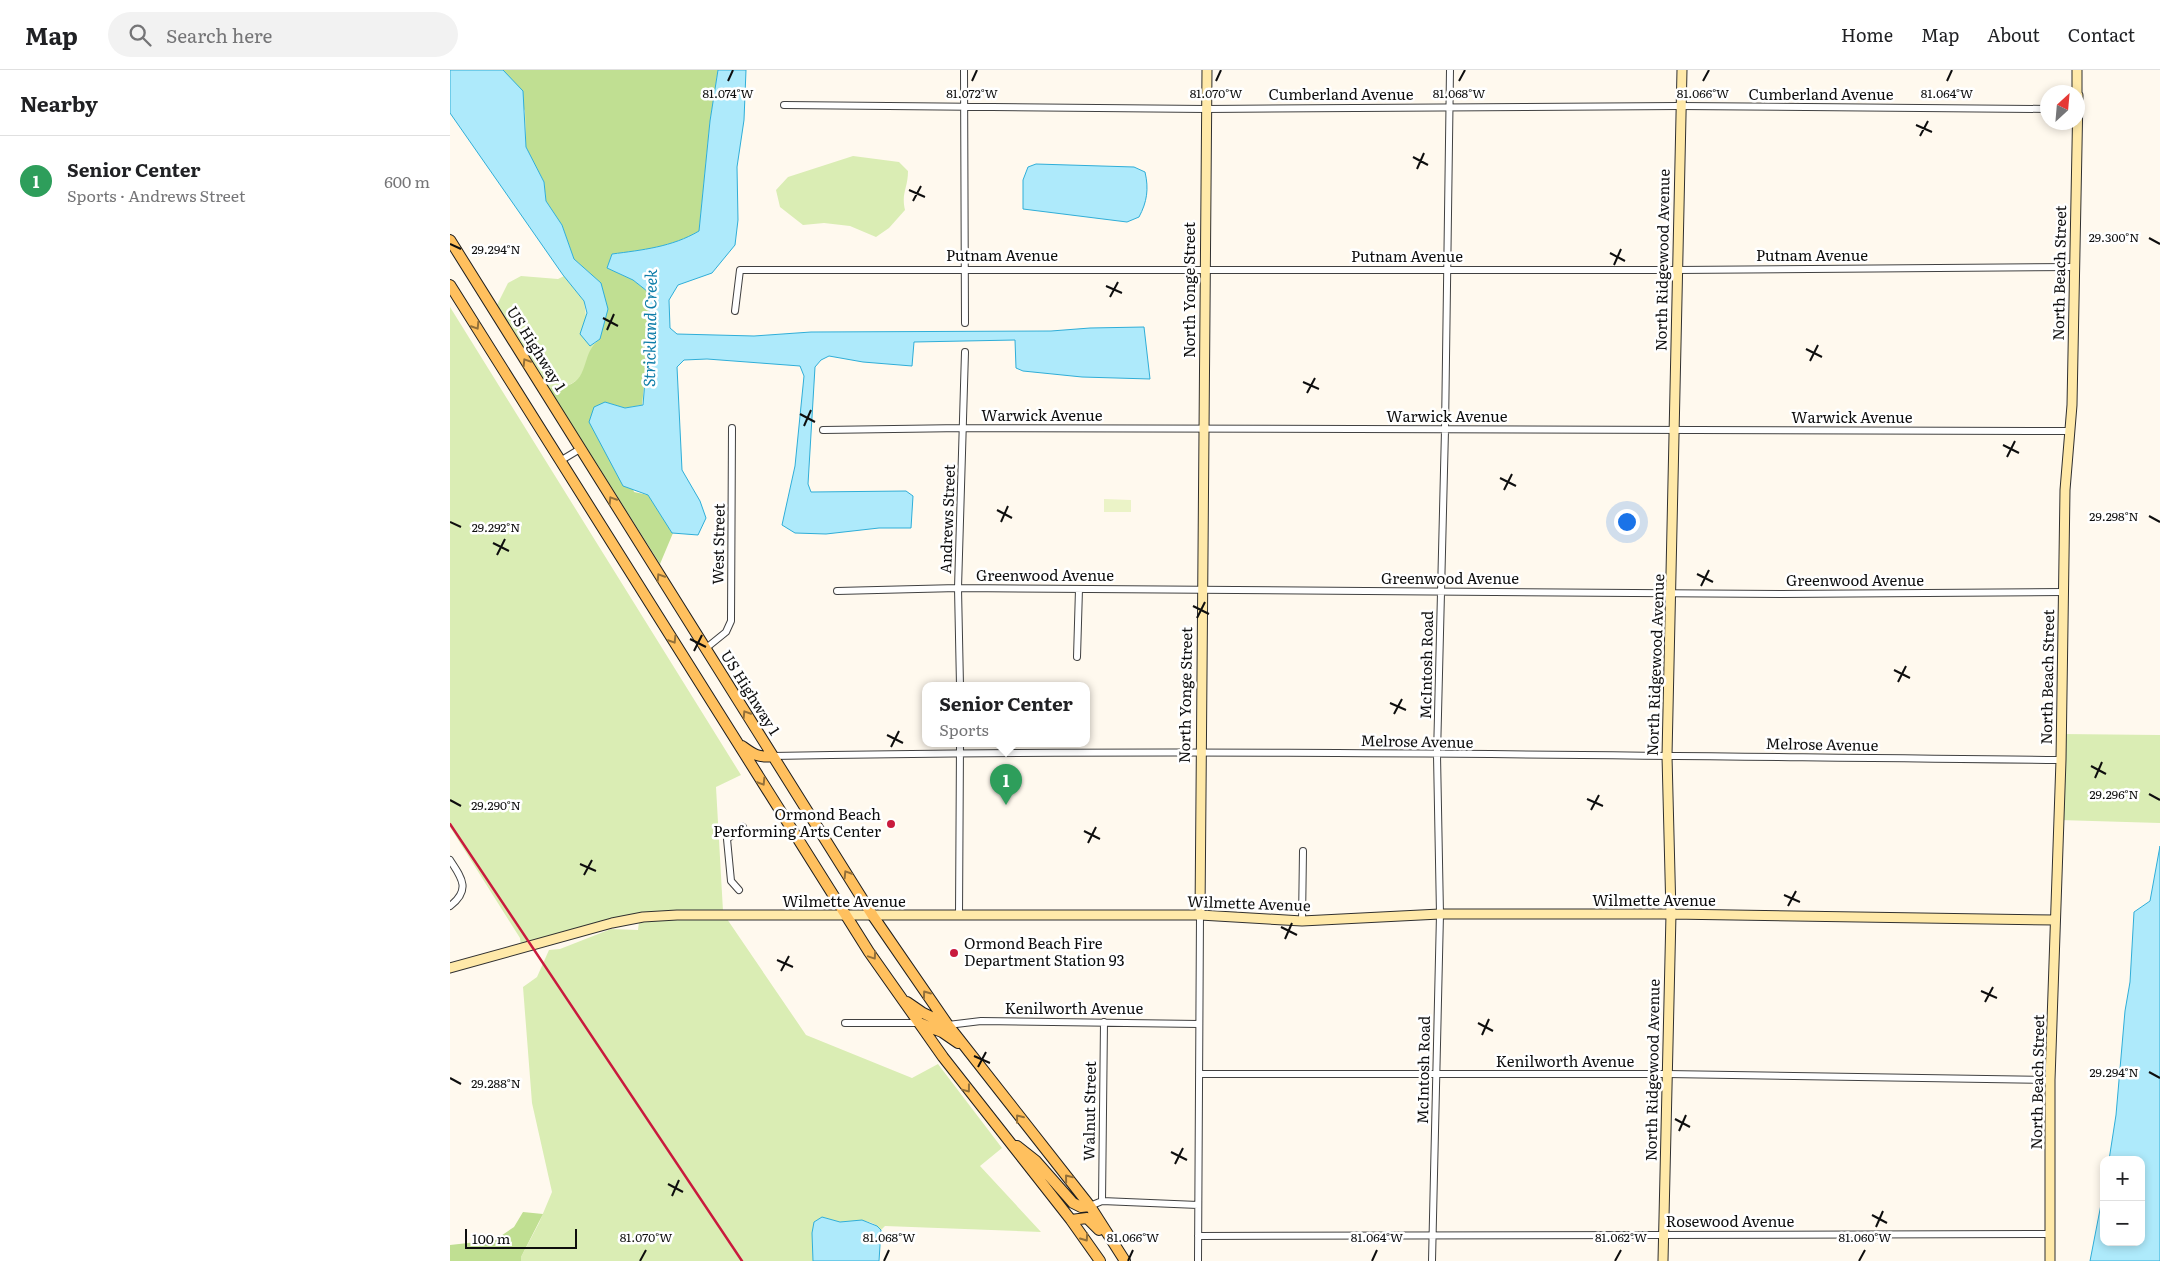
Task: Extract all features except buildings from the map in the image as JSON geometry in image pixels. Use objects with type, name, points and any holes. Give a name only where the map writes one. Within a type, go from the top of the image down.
[{"type":"main road","name":"US Highway 1","points":[[450,240],[873,916],[965,1048],[1090,1206]]},
{"type":"main road","points":[[450,285],[846,916],[919,1023],[1071,1220],[1100,1261]]},
{"type":"main road","points":[[736,741],[761,758],[772,756]]},
{"type":"main road","points":[[900,997],[923,1013],[948,1025]]},
{"type":"main road","points":[[919,1023],[942,1032],[965,1048]]},
{"type":"main road","points":[[1003,1134],[1036,1160],[1074,1203],[1081,1207],[1090,1206],[1125,1261]]},
{"type":"main road","points":[[1071,1220],[1082,1217],[1093,1221],[1108,1242],[1119,1250]]},
{"type":"street","points":[[964,70],[965,323]]},
{"type":"street","name":"North Yonge Street","points":[[1198,1261],[1207,70]]},
{"type":"street","name":"McIntosh Road","points":[[1432,1261],[1440,914],[1437,754],[1445,430],[1450,70]]},
{"type":"street","name":"North Ridgewood Avenue","points":[[1663,1261],[1671,914],[1666,756],[1672,593],[1682,70]]},
{"type":"street","name":"North Beach Street","points":[[2077,70],[2078,85]]},
{"type":"street","name":"Cumberland Avenue","points":[[784,105],[1206,109],[1680,106],[2040,109]]},
{"type":"street","name":"North Beach Street","points":[[2050,1261],[2050,1080],[2061,760],[2065,490],[2070,431],[2078,130]]},
{"type":"street","name":"Putnam Avenue","points":[[735,311],[740,270],[966,268],[1677,270],[2075,267]]},
{"type":"street","name":"Andrews Street","points":[[960,682],[958,588],[965,352]]},
{"type":"street","name":"West Street","points":[[705,649],[726,632],[731,621],[732,428]]},
{"type":"street","name":"Warwick Avenue","points":[[823,430],[964,428],[2070,431]]},
{"type":"street","points":[[560,461],[580,449]]},
{"type":"street","name":"Greenwood Avenue","points":[[837,591],[958,588],[1672,593],[2063,592]]},
{"type":"street","points":[[1077,657],[1079,590]]},
{"type":"street","points":[[960,747],[960,916]]},
{"type":"street","name":"Melrose Avenue","points":[[772,756],[960,752],[1201,752],[2061,760]]},
{"type":"street","points":[[739,890],[730,881],[727,839],[743,827]]},
{"type":"street","points":[[1302,851],[1302,920]]},
{"type":"street","points":[[450,860],[460,875],[463,886],[460,897],[450,906]]},
{"type":"street","name":"Wilmette Avenue","points":[[450,968],[612,923],[643,917],[685,915],[1200,915],[1302,920],[1440,914],[1671,914],[2055,920]]},
{"type":"street","name":"Kenilworth Avenue","points":[[948,1025],[981,1021],[1199,1024]]},
{"type":"street","name":"Walnut Street","points":[[1102,1201],[1104,1022]]},
{"type":"street","points":[[845,1023],[919,1023]]},
{"type":"street","name":"Kenilworth Avenue","points":[[1199,1074],[1667,1074],[2050,1080]]},
{"type":"street","points":[[1090,1206],[1102,1201],[1198,1205]]},
{"type":"street","name":"Rosewood Avenue","points":[[1198,1236],[2051,1234]]},
{"type":"green space","points":[[503,70],[718,70],[710,121],[699,231],[668,244],[612,254],[607,268],[633,280],[647,291],[653,345],[646,368],[642,405],[625,408],[605,402],[634,492],[648,495],[673,533],[660,564],[549,388],[563,387],[573,383],[583,370],[593,346],[600,339],[601,283],[574,259],[562,225],[546,201],[544,182],[526,147],[525,111]]},
{"type":"green space","points":[[853,156],[899,162],[908,171],[904,195],[905,210],[889,228],[876,237],[850,226],[824,223],[803,225],[780,207],[776,190],[788,177]]},
{"type":"green space","points":[[521,276],[558,279],[564,276],[584,301],[590,346],[595,343],[581,376],[569,385],[549,388],[497,305],[508,283]]},
{"type":"green space","points":[[450,307],[741,775],[716,787],[723,911],[677,911],[521,946],[520,938],[450,827]]},
{"type":"green space","points":[[1104,499],[1131,500],[1131,512],[1104,512]]},
{"type":"green space","points":[[2061,734],[2160,735],[2160,823],[2059,820]]},
{"type":"green space","points":[[676,919],[727,919],[806,1035],[912,1078],[938,1064],[1002,1148],[980,1166],[1041,1232],[885,1226],[881,1230],[873,1223],[858,1221],[839,1222],[822,1217],[814,1222],[812,1233],[813,1261],[521,1261],[521,1257],[539,1223],[552,1192],[532,1103],[523,987],[537,977],[549,950],[560,949],[611,929],[638,930],[639,922]]},
{"type":"green space","points":[[523,1212],[543,1214],[521,1257],[521,1261],[450,1261],[450,1245],[495,1240],[514,1227]]},
{"type":"water","points":[[450,70],[503,70],[523,91],[526,147],[544,182],[546,201],[562,225],[574,259],[601,283],[608,309],[600,339],[590,346],[580,334],[587,313],[584,301],[563,275],[450,113]]},
{"type":"water","points":[[718,70],[746,70],[744,120],[737,167],[738,220],[735,245],[712,273],[678,285],[669,300],[670,328],[677,334],[754,336],[811,332],[1051,331],[1144,327],[1150,379],[1082,377],[1023,371],[1016,368],[1015,340],[914,342],[912,366],[863,362],[829,356],[821,360],[815,367],[808,484],[811,492],[906,491],[913,496],[911,528],[879,528],[826,534],[795,533],[782,525],[795,466],[804,376],[800,366],[707,359],[684,360],[677,367],[682,470],[700,501],[706,518],[698,535],[672,533],[648,495],[623,486],[589,422],[594,407],[605,402],[625,408],[643,405],[646,368],[653,345],[647,291],[633,280],[607,268],[612,254],[668,244],[699,231],[710,121]]},
{"type":"water","points":[[1036,164],[1134,167],[1145,172],[1147,190],[1142,211],[1139,217],[1127,222],[1023,209],[1023,180],[1028,167]]},
{"type":"water","points":[[2160,846],[2160,1261],[2090,1261],[2100,1210],[2100,1246],[2145,1246],[2145,1156],[2110,1156],[2116,1115],[2125,1011],[2130,982],[2134,912],[2150,901]]},
{"type":"water","points":[[822,1217],[840,1222],[862,1220],[877,1226],[881,1230],[879,1261],[813,1261],[812,1233],[814,1222]]},
{"type":"railway","points":[[450,824],[742,1261]]},
{"type":"place","name":"Senior Center","points":[[1006,805]]},
{"type":"place","name":"Ormond Beach Performing Arts Center","points":[[891,824]]},
{"type":"place","name":"Ormond Beach Fire Department Station 93","points":[[954,953]]},
{"type":"water label","name":"Strickland Creek","points":[[650,328]]}]
